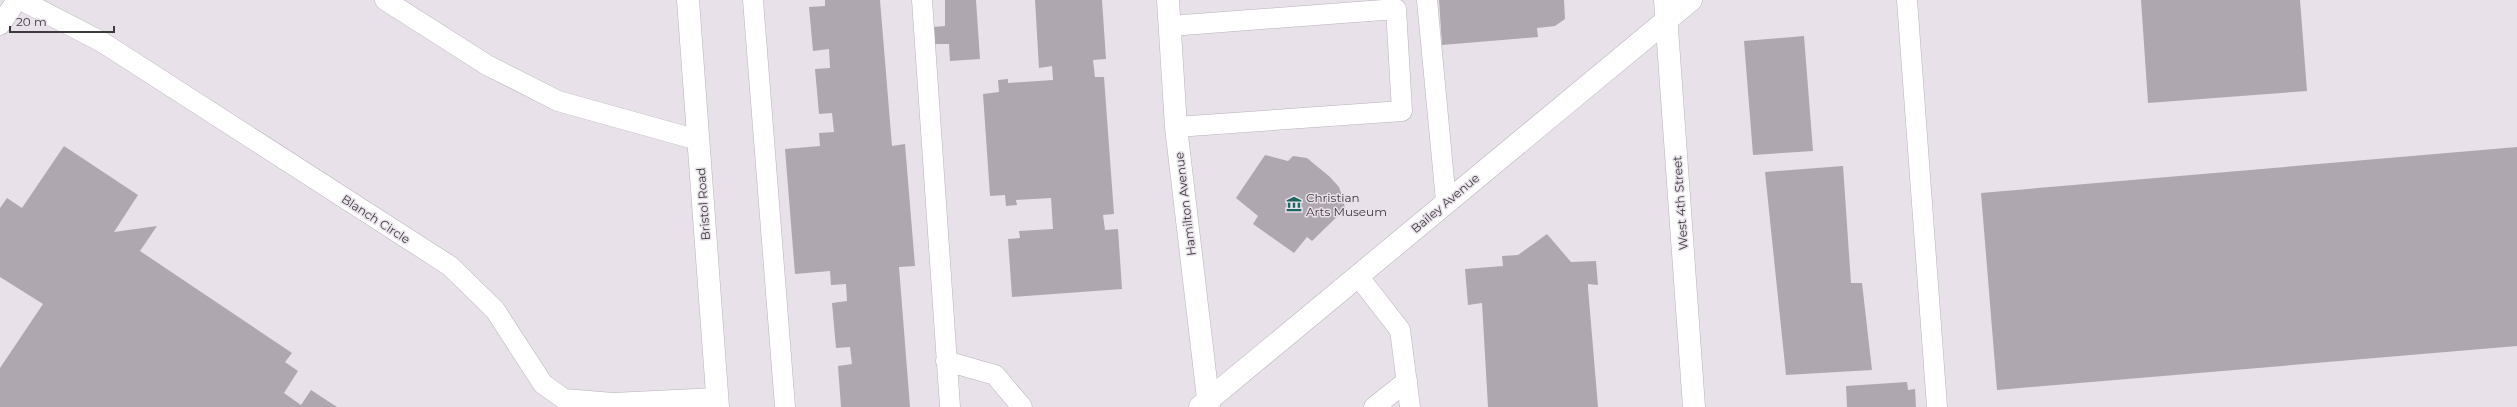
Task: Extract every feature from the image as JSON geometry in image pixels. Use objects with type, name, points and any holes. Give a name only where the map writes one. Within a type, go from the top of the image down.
[{"type":"street","name":"Bristol Road","points":[[688,0],[718,402]]},
{"type":"street","name":"Hamilton Avenue","points":[[1168,0],[1176,127],[1206,405]]},
{"type":"street","name":"Bailey Avenue","points":[[1206,405],[1446,201],[1666,10],[1691,0]]},
{"type":"street","name":"West 4th Street","points":[[1666,10],[1694,407]]},
{"type":"lane","points":[[0,25],[17,0]]},
{"type":"lane","name":"Blanch Circle","points":[[21,0],[102,42],[450,266],[495,310],[543,384],[564,399],[636,405],[718,402]]},
{"type":"lane","points":[[385,0],[487,66],[558,101],[698,140]]},
{"type":"lane","points":[[753,0],[785,407]]},
{"type":"lane","points":[[922,0],[950,407]]},
{"type":"lane","points":[[1427,0],[1446,201]]},
{"type":"lane","points":[[1907,0],[1937,407]]},
{"type":"lane","points":[[1170,26],[1396,8],[1402,111],[1176,127]]},
{"type":"lane","points":[[1358,276],[1400,330],[1410,407]]},
{"type":"lane","points":[[946,361],[995,375],[1022,407]]},
{"type":"lane","points":[[1374,407],[1407,380]]},
{"type":"building","points":[[825,0],[880,0],[892,146],[905,144],[915,266],[899,267],[910,407],[841,407],[838,366],[852,364],[850,347],[836,348],[832,303],[847,301],[846,284],[831,285],[830,271],[795,274],[785,149],[820,146],[819,133],[834,132],[832,113],[819,114],[815,69],[830,68],[829,49],[813,51],[809,7],[825,6]]},
{"type":"building","points":[[945,0],[976,0],[980,59],[950,61],[949,44],[935,44],[934,27],[945,26]]},
{"type":"building","points":[[1035,0],[1102,0],[1106,59],[1093,60],[1095,77],[1104,77],[1114,214],[1103,215],[1105,230],[1118,229],[1122,289],[1012,297],[1008,239],[1020,238],[1019,231],[1053,229],[1051,198],[1016,200],[1017,205],[1006,206],[1005,195],[990,196],[983,94],[999,92],[998,80],[1008,79],[1008,83],[1053,80],[1052,66],[1039,68]]},
{"type":"building","points":[[1439,0],[1564,0],[1565,19],[1555,26],[1537,28],[1538,37],[1442,45]]},
{"type":"building","points":[[2141,0],[2300,0],[2307,91],[2148,103]]},
{"type":"building","points":[[1804,36],[1813,151],[1753,155],[1744,41]]},
{"type":"building","points":[[64,146],[138,195],[114,232],[157,226],[140,251],[292,353],[285,362],[298,371],[284,393],[301,405],[311,390],[337,407],[0,407],[0,368],[43,304],[0,277],[0,208],[7,198],[22,208]]},
{"type":"building","points":[[2517,147],[2517,346],[1997,390],[1981,193]]},
{"type":"building","name":"Christian Arts Museum","points":[[1265,155],[1288,161],[1293,156],[1307,158],[1330,177],[1339,187],[1343,198],[1345,209],[1312,241],[1307,237],[1294,253],[1253,224],[1258,216],[1236,198]]},
{"type":"building","points":[[1843,166],[1851,283],[1862,283],[1872,370],[1786,375],[1765,172]]},
{"type":"building","points":[[1547,234],[1571,262],[1596,261],[1598,285],[1588,284],[1588,288],[1598,407],[1488,407],[1482,303],[1468,305],[1465,269],[1503,266],[1502,256],[1518,255]]},
{"type":"building","points":[[1907,382],[1908,390],[1915,389],[1916,407],[1847,407],[1846,386]]},
{"type":"place","name":"Christian Arts Museum","points":[[1294,204]]}]
